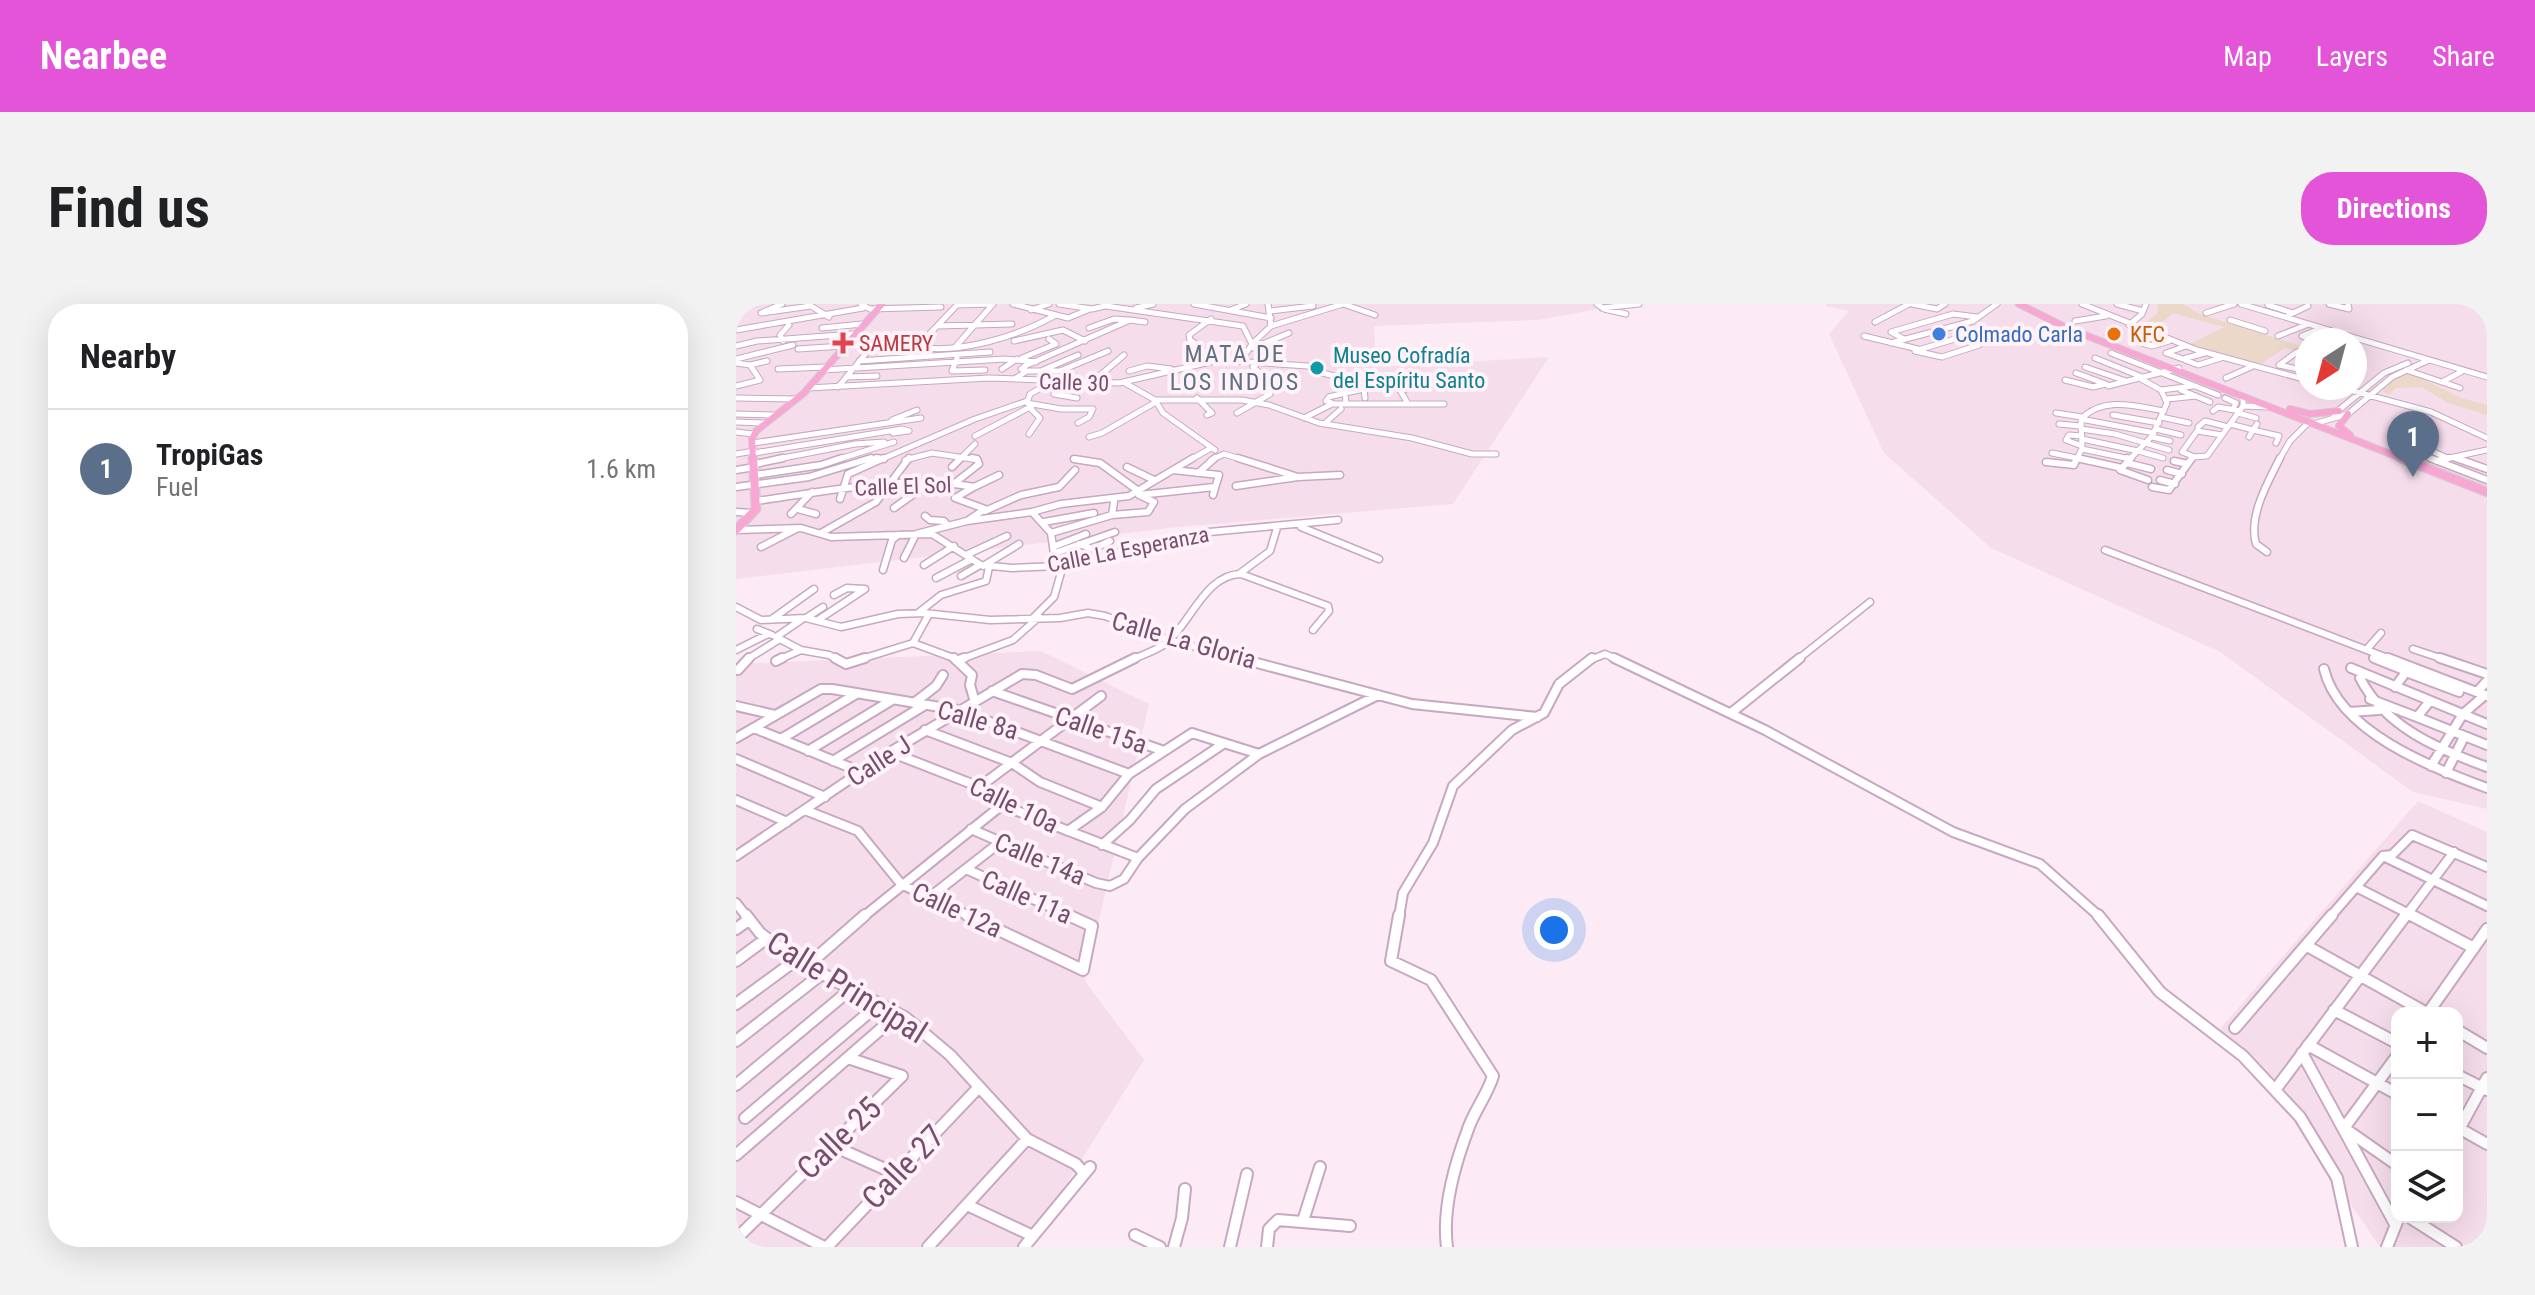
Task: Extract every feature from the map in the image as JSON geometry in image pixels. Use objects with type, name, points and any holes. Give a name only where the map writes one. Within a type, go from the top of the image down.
[{"type":"main road","points":[[2019,304],[2053,322],[2255,398],[2487,491]]},
{"type":"main road","points":[[2027,304],[2057,320],[2267,407],[2355,438],[2487,491]]},
{"type":"main road","points":[[736,530],[753,513],[756,501],[754,445],[764,423],[808,388],[879,307]]},
{"type":"main road","points":[[2255,398],[2307,414],[2339,411]]},
{"type":"main road","points":[[2348,414],[2339,426],[2355,438]]},
{"type":"street","points":[[737,308],[752,304]]},
{"type":"street","points":[[803,304],[834,318]]},
{"type":"street","points":[[993,304],[957,305],[917,347],[942,349],[956,346],[1024,328],[1079,307]]},
{"type":"street","points":[[956,346],[993,304]]},
{"type":"street","points":[[1013,304],[1055,316],[1073,317],[1109,305],[1212,319],[1243,326],[1250,347]]},
{"type":"street","points":[[1024,328],[1034,304]]},
{"type":"street","points":[[1005,333],[1031,310],[1049,304]]},
{"type":"street","points":[[1031,310],[1060,304],[1091,309]]},
{"type":"street","points":[[1131,310],[1153,304]]},
{"type":"street","points":[[1194,304],[1232,310],[1312,305],[1317,312]]},
{"type":"street","points":[[1202,348],[1190,340],[1189,335],[1212,319],[1245,304]]},
{"type":"street","points":[[1269,310],[1287,304]]},
{"type":"street","points":[[1242,360],[1271,326],[1343,304],[1375,315]]},
{"type":"street","points":[[1600,306],[1639,304]]},
{"type":"street","points":[[1875,322],[1911,304],[1937,309],[1945,304]]},
{"type":"street","points":[[1891,343],[1977,317],[1997,304]]},
{"type":"street","points":[[2086,304],[2192,346],[2295,374]]},
{"type":"street","points":[[2117,304],[2143,311]]},
{"type":"street","points":[[2130,324],[2146,304]]},
{"type":"street","points":[[2206,313],[2234,304]]},
{"type":"street","points":[[2244,304],[2487,376]]},
{"type":"street","points":[[2329,304],[2345,310],[2349,309],[2348,304]]},
{"type":"street","points":[[798,319],[793,310],[779,305],[761,313],[793,310],[811,306]]},
{"type":"street","points":[[2265,331],[2228,320],[2270,305],[2317,328]]},
{"type":"street","points":[[736,333],[862,306],[941,307]]},
{"type":"street","points":[[1055,316],[1069,306]]},
{"type":"street","points":[[1176,325],[1205,306]]},
{"type":"street","points":[[1600,306],[1626,314]]},
{"type":"street","points":[[2255,328],[2308,306]]},
{"type":"street","points":[[736,315],[744,312],[737,308]]},
{"type":"street","points":[[2075,321],[2129,308]]},
{"type":"street","points":[[1269,310],[1271,326]]},
{"type":"street","points":[[1905,339],[1891,332],[1953,314],[1977,317]]},
{"type":"street","points":[[1105,333],[1089,328],[1115,319],[1145,322]]},
{"type":"street","points":[[1016,379],[1036,362],[1130,320]]},
{"type":"street","points":[[822,328],[862,324]]},
{"type":"street","points":[[937,326],[1012,324]]},
{"type":"street","points":[[2130,324],[2168,342],[2222,358],[2295,372]]},
{"type":"street","points":[[783,341],[780,335],[789,325]]},
{"type":"street","points":[[2285,325],[2298,328],[2307,325]]},
{"type":"street","points":[[2278,336],[2295,329]]},
{"type":"street","points":[[1014,341],[1061,330],[1086,341]]},
{"type":"street","points":[[736,333],[757,341]]},
{"type":"street","points":[[1250,347],[1289,333]]},
{"type":"street","points":[[736,346],[757,341],[853,334]]},
{"type":"street","points":[[1864,336],[1918,349],[1958,338]]},
{"type":"street","points":[[1075,338],[1001,368],[1060,371],[1108,351]]},
{"type":"street","points":[[736,361],[815,339]]},
{"type":"street","points":[[1023,339],[1023,342],[1042,350]]},
{"type":"street","points":[[1049,339],[1056,344]]},
{"type":"street","points":[[2367,342],[2487,376]]},
{"type":"street","points":[[1918,349],[1915,352],[1939,357],[1979,345]]},
{"type":"street","points":[[798,349],[843,346]]},
{"type":"street","points":[[2198,355],[2184,347],[2166,353],[2198,365],[2222,358]]},
{"type":"street","points":[[838,387],[868,351]]},
{"type":"street","points":[[859,361],[990,352]]},
{"type":"street","points":[[2111,353],[2218,395]]},
{"type":"street","points":[[2183,359],[2205,353]]},
{"type":"street","points":[[2289,372],[2279,363],[2295,353]]},
{"type":"street","points":[[2405,353],[2413,361]]},
{"type":"street","points":[[959,354],[952,370],[985,370]]},
{"type":"street","points":[[1042,371],[1078,355]]},
{"type":"street","points":[[1090,384],[1109,364],[1124,355]]},
{"type":"street","points":[[1272,362],[1283,356]]},
{"type":"street","points":[[2095,358],[2162,388],[2180,390],[2210,402]]},
{"type":"street","points":[[778,369],[852,369],[1020,359],[1036,362]]},
{"type":"street","name":"Calle 30","points":[[808,388],[978,378],[1124,383],[1219,360],[1242,360],[1308,366],[1315,371],[1365,384],[1364,389]]},
{"type":"street","points":[[2367,388],[2389,370],[2425,360]]},
{"type":"street","points":[[2312,422],[2348,414],[2398,373],[2425,360]]},
{"type":"street","points":[[736,361],[750,365],[767,361]]},
{"type":"street","points":[[1237,413],[1270,394],[1266,379],[1253,367],[1260,361]]},
{"type":"street","points":[[2120,368],[2137,363]]},
{"type":"street","points":[[1285,371],[1291,364]]},
{"type":"street","points":[[736,386],[760,380],[750,365]]},
{"type":"street","points":[[2226,378],[2252,366]]},
{"type":"street","points":[[2085,367],[2127,382]]},
{"type":"street","points":[[1132,368],[1176,369]]},
{"type":"street","points":[[2065,380],[2093,387],[2177,369]]},
{"type":"street","points":[[2389,370],[2398,373]]},
{"type":"street","points":[[2405,370],[2460,388]]},
{"type":"street","points":[[2442,382],[2461,372]]},
{"type":"street","points":[[2076,373],[2108,385]]},
{"type":"street","points":[[846,377],[877,376]]},
{"type":"street","points":[[1256,384],[1266,379]]},
{"type":"street","points":[[1058,382],[1054,394],[1077,398]]},
{"type":"street","points":[[1029,434],[1040,418],[1030,405],[1030,394],[1058,382]]},
{"type":"street","points":[[1387,382],[1400,390],[1407,402]]},
{"type":"street","points":[[1124,383],[1156,401],[1165,415],[1211,448],[1298,477]]},
{"type":"street","points":[[2367,385],[2371,384]]},
{"type":"street","points":[[1400,390],[1429,385]]},
{"type":"street","points":[[2180,390],[2194,386]]},
{"type":"street","points":[[2380,386],[2393,398]]},
{"type":"street","points":[[2148,480],[2120,470],[2146,443],[2158,423],[2167,399],[2162,388]]},
{"type":"street","points":[[1365,398],[1364,389],[1329,397],[1326,401],[1343,406],[1407,402],[1444,404]]},
{"type":"street","points":[[1324,424],[1343,406],[1345,393]]},
{"type":"street","points":[[2367,393],[2444,415],[2487,437]]},
{"type":"street","points":[[2372,394],[2441,416],[2487,437]]},
{"type":"street","points":[[2167,399],[2196,396]]},
{"type":"street","points":[[2222,435],[2197,431],[2182,452],[2195,457],[2207,456],[2229,426],[2239,410],[2243,397]]},
{"type":"street","points":[[736,398],[797,399]]},
{"type":"street","points":[[1197,398],[1210,414],[1220,411]]},
{"type":"street","points":[[1089,437],[1100,436],[1136,410],[1156,401],[1224,398],[1255,402],[1324,424],[1412,438],[1472,454],[1496,454]]},
{"type":"street","points":[[2225,398],[2236,402],[2239,410],[2255,424],[2279,436],[2276,443]]},
{"type":"street","points":[[2360,405],[2379,400],[2404,404]]},
{"type":"street","points":[[2267,552],[2254,540],[2258,515],[2271,475],[2299,427],[2339,411],[2352,401]]},
{"type":"street","points":[[1304,418],[1332,404]]},
{"type":"street","points":[[975,436],[1030,405]]},
{"type":"street","points":[[840,499],[848,474],[925,439],[1030,405],[1093,409],[1089,417],[1078,423]]},
{"type":"street","points":[[2097,406],[2122,405],[2181,435]]},
{"type":"street","points":[[2097,406],[2113,415],[2158,423]]},
{"type":"street","points":[[2046,462],[2072,466],[2078,458],[2081,433],[2097,406]]},
{"type":"street","points":[[2198,427],[2218,407],[2239,410],[2267,407]]},
{"type":"street","points":[[2120,408],[2158,423],[2170,441]]},
{"type":"street","points":[[888,423],[917,410]]},
{"type":"street","points":[[737,411],[775,415]]},
{"type":"street","points":[[2056,413],[2126,463]]},
{"type":"street","points":[[2113,415],[2118,425],[2115,434]]},
{"type":"street","points":[[736,454],[754,445],[921,418]]},
{"type":"street","points":[[2206,421],[2229,426],[2255,424]]},
{"type":"street","points":[[736,422],[764,423]]},
{"type":"street","points":[[2081,433],[2118,425],[2189,423]]},
{"type":"street","points":[[2059,424],[2163,458]]},
{"type":"street","points":[[2249,437],[2255,424]]},
{"type":"street","points":[[736,432],[754,445],[893,433]]},
{"type":"street","points":[[2060,433],[2115,434],[2169,450]]},
{"type":"street","points":[[736,487],[755,472],[855,444],[891,443],[804,469],[755,472]]},
{"type":"street","points":[[952,467],[975,444]]},
{"type":"street","points":[[2419,445],[2487,469]]},
{"type":"street","points":[[855,446],[858,454]]},
{"type":"street","points":[[1122,492],[1136,493],[1211,448]]},
{"type":"street","points":[[2408,450],[2487,480]]},
{"type":"street","points":[[2436,462],[2485,451]]},
{"type":"street","points":[[821,533],[870,507],[906,459],[932,453],[977,459],[979,464],[966,477],[954,483]]},
{"type":"street","points":[[2052,453],[2151,469]]},
{"type":"street","points":[[1198,473],[1211,460],[1224,454]]},
{"type":"street","points":[[736,470],[815,476],[878,457],[884,459]]},
{"type":"street","points":[[2152,487],[2168,490],[2195,457]]},
{"type":"street","points":[[1051,533],[1112,515],[1148,512],[1154,502],[1136,493],[1100,463],[1074,459]]},
{"type":"street","points":[[2174,461],[2188,464]]},
{"type":"street","points":[[1127,467],[1154,480]]},
{"type":"street","points":[[985,511],[1022,494],[1058,489],[1075,470]]},
{"type":"street","points":[[1172,470],[1221,476],[1213,495]]},
{"type":"street","points":[[2167,470],[2182,474]]},
{"type":"street","points":[[974,487],[999,475]]},
{"type":"street","points":[[1236,486],[1298,477],[1340,475]]},
{"type":"street","points":[[2160,480],[2175,484]]},
{"type":"street","name":"Calle El Sol","points":[[756,501],[845,487],[954,483],[974,487]]},
{"type":"street","points":[[894,508],[928,484]]},
{"type":"street","name":"Calle El Sol","points":[[974,487],[955,498],[985,511]]},
{"type":"street","points":[[916,534],[967,521],[995,522],[1136,493],[1214,487]]},
{"type":"street","points":[[791,514],[812,492]]},
{"type":"street","points":[[1112,515],[1114,502]]},
{"type":"street","points":[[798,509],[816,514]]},
{"type":"street","name":"Calle El Sol","points":[[967,521],[985,511]]},
{"type":"street","points":[[736,512],[753,513]]},
{"type":"street","points":[[959,660],[1013,640],[1054,597],[1062,569],[1054,566],[1055,550],[1051,533],[1032,512]]},
{"type":"street","points":[[1044,522],[1094,513]]},
{"type":"street","points":[[925,516],[930,520],[944,521],[948,526]]},
{"type":"street","name":"Calle La Esperanza","points":[[984,566],[1054,566],[1196,534],[1338,520]]},
{"type":"street","points":[[736,523],[746,523]]},
{"type":"street","points":[[1297,525],[1379,559]]},
{"type":"street","points":[[761,547],[798,528]]},
{"type":"street","points":[[736,530],[798,528],[831,537],[939,536],[984,566]]},
{"type":"street","points":[[1239,574],[1270,551],[1277,528]]},
{"type":"street","points":[[1055,550],[1115,532]]},
{"type":"street","points":[[904,558],[916,534]]},
{"type":"street","points":[[1055,550],[1086,534]]},
{"type":"street","points":[[883,570],[892,540],[898,535]]},
{"type":"street","points":[[936,578],[1007,536]]},
{"type":"street","points":[[1078,544],[1093,549],[1110,541]]},
{"type":"street","points":[[961,576],[1019,544]]},
{"type":"street","points":[[924,565],[954,546]]},
{"type":"street","points":[[2105,550],[2365,652],[2483,692]]},
{"type":"street","points":[[917,614],[935,597],[984,582],[984,566]]},
{"type":"street","points":[[1169,640],[1216,584],[1225,576],[1239,574],[1328,606],[1329,611],[1313,630]]},
{"type":"street","points":[[770,621],[814,589]]},
{"type":"street","points":[[818,620],[865,589],[841,589],[834,595]]},
{"type":"street","points":[[1731,713],[1870,602]]},
{"type":"street","name":"Calle La Gloria","points":[[736,607],[761,620],[818,620],[841,627],[898,614],[990,620],[1060,618],[1088,613],[1105,616],[1169,640],[1412,704],[1538,717]]},
{"type":"street","points":[[738,670],[775,636],[823,607]]},
{"type":"street","points":[[913,643],[929,614]]},
{"type":"street","points":[[757,629],[801,650],[829,655],[846,664],[913,643],[959,660],[972,675],[970,685],[975,702]]},
{"type":"street","points":[[2365,652],[2381,633]]},
{"type":"street","points":[[736,650],[775,636]]},
{"type":"street","name":"Calle J","points":[[736,856],[890,752],[1026,673],[1067,689],[1077,688],[1169,640]]},
{"type":"street","points":[[2413,649],[2487,674]]},
{"type":"street","points":[[776,661],[801,650]]},
{"type":"street","points":[[2365,652],[2459,692]]},
{"type":"street","points":[[1447,1247],[1444,1223],[1467,1130],[1489,1090],[1493,1076],[1431,980],[1391,961],[1403,893],[1433,843],[1453,786],[1512,730],[1544,713],[1559,684],[1594,657],[1605,654],[1731,713],[1953,832],[2040,864],[2094,910],[2160,992],[2243,1056],[2300,1117],[2337,1178],[2352,1247]]},
{"type":"street","points":[[2417,664],[2425,654]]},
{"type":"street","points":[[2351,668],[2487,724]]},
{"type":"street","points":[[2324,669],[2329,691],[2349,712],[2431,766],[2487,788]]},
{"type":"street","points":[[2395,687],[2406,672],[2410,673]]},
{"type":"street","points":[[914,703],[936,686],[943,675]]},
{"type":"street","points":[[2360,678],[2379,710],[2442,749],[2487,767]]},
{"type":"street","points":[[2431,766],[2463,714],[2483,692],[2487,681]]},
{"type":"street","name":"Calle 8a","points":[[776,715],[821,689],[958,710],[1129,774]]},
{"type":"street","name":"Calle 15a","points":[[992,691],[1164,751]]},
{"type":"street","points":[[781,739],[857,694]]},
{"type":"street","points":[[1138,858],[1185,809],[1259,754],[1379,695]]},
{"type":"street","points":[[978,788],[1101,696]]},
{"type":"street","points":[[2370,698],[2487,745]]},
{"type":"street","points":[[808,751],[892,700]]},
{"type":"street","points":[[2417,717],[2430,701]]},
{"type":"street","points":[[833,761],[925,705]]},
{"type":"street","points":[[738,709],[776,715]]},
{"type":"street","points":[[2349,712],[2379,710]]},
{"type":"street","points":[[736,738],[776,715]]},
{"type":"street","points":[[754,728],[861,772]]},
{"type":"street","points":[[925,730],[1012,763],[1040,782],[1102,807]]},
{"type":"street","points":[[1068,831],[1102,807],[1129,774],[1192,733],[1259,754]]},
{"type":"street","points":[[2446,773],[2464,737]]},
{"type":"street","points":[[1102,845],[1130,820],[1156,789],[1223,744]]},
{"type":"street","name":"Calle 10a","points":[[890,752],[978,788],[1002,805],[1138,858]]},
{"type":"street","points":[[736,759],[825,797]]},
{"type":"street","points":[[736,800],[787,822]]},
{"type":"street","points":[[808,965],[901,884],[1002,805]]},
{"type":"street","name":"Calle 12a","points":[[805,810],[858,831],[901,884],[1083,970]]},
{"type":"street","name":"Calle 14a","points":[[971,829],[1096,883],[1110,886],[1124,879],[1138,858]]},
{"type":"street","points":[[2235,1028],[2383,856],[2392,855],[2416,834],[2487,867]]},
{"type":"street","points":[[930,897],[999,843]]},
{"type":"street","points":[[736,844],[747,849]]},
{"type":"street","points":[[2275,1090],[2454,852]]},
{"type":"street","points":[[2383,856],[2487,906]]},
{"type":"street","name":"Calle 11a","points":[[966,869],[1092,926],[1083,970]]},
{"type":"street","points":[[2356,887],[2474,948]]},
{"type":"street","name":"Calle Principal","points":[[736,903],[747,921],[796,960],[898,1014],[950,1055],[1027,1139]]},
{"type":"street","points":[[736,929],[747,921]]},
{"type":"street","points":[[2431,1007],[2487,929]]},
{"type":"street","points":[[736,961],[767,938]]},
{"type":"street","points":[[2307,946],[2416,1007]]},
{"type":"street","points":[[736,1004],[796,960]]},
{"type":"street","points":[[736,1041],[823,973]]},
{"type":"street","points":[[736,1085],[851,989]]},
{"type":"street","points":[[745,1118],[879,1004]]},
{"type":"street","points":[[2334,1010],[2391,1040]]},
{"type":"street","points":[[736,1155],[898,1014]]},
{"type":"street","points":[[2463,1034],[2487,1048]]},
{"type":"street","points":[[2305,1049],[2391,1091]]},
{"type":"street","points":[[2305,1049],[2344,1128],[2391,1210]]},
{"type":"street","name":"Calle 25","points":[[736,1239],[902,1076],[848,1058]]},
{"type":"street","points":[[2344,1128],[2391,1064]]},
{"type":"street","points":[[2463,1077],[2485,1085],[2463,1122]]},
{"type":"street","name":"Calle 27","points":[[826,1247],[979,1087]]},
{"type":"street","points":[[2344,1128],[2391,1161]]},
{"type":"street","points":[[2463,1132],[2487,1144]]},
{"type":"street","points":[[928,1247],[1027,1139],[1087,1170],[1024,1247]]},
{"type":"street","points":[[831,1145],[896,1174]]},
{"type":"street","points":[[1303,1221],[1320,1167]]},
{"type":"street","points":[[1230,1247],[1247,1174]]},
{"type":"street","points":[[1174,1247],[1182,1218],[1185,1189]]},
{"type":"street","points":[[736,1202],[826,1247]]},
{"type":"street","points":[[967,1205],[1033,1236]]},
{"type":"street","points":[[1267,1247],[1269,1229],[1278,1220],[1350,1226]]},
{"type":"street","points":[[2387,1247],[2396,1223]]},
{"type":"street","points":[[2418,1223],[2456,1247]]},
{"type":"street","points":[[1135,1235],[1160,1247]]},
{"type":"shaded area","points":[[736,304],[1624,304],[1539,320],[1374,326],[1376,367],[1549,357],[1453,504],[1178,527],[736,579]]},
{"type":"shaded area","points":[[2158,304],[2183,304],[2200,314],[2295,344],[2295,351],[2285,348],[2260,365],[2190,344],[2224,327],[2173,313],[2151,331],[2140,326],[2157,314]]},
{"type":"shaded area","points":[[2487,304],[2487,809],[2413,792],[2220,652],[1991,548],[1884,453],[1829,334],[1849,311],[1825,306]]},
{"type":"shaded area","points":[[2404,370],[2461,398],[2487,405],[2487,415],[2448,403],[2422,387],[2396,388],[2390,395],[2383,392],[2383,387]]},
{"type":"shaded area","points":[[1041,651],[1149,704],[1085,981],[1144,1060],[1027,1247],[736,1247],[736,664]]},
{"type":"shaded area","points":[[2418,801],[2487,832],[2487,1247],[2380,1247],[2250,1057],[2218,1031]]},
{"type":"place","name":"Colmado Carla","points":[[1939,334]]},
{"type":"place","name":"KFC","points":[[2114,334]]},
{"type":"place","name":"SAMERY","points":[[843,343]]},
{"type":"place","name":"Museo Cofradía del Espíritu Santo","points":[[1317,368]]},
{"type":"place","name":"TropiGas","points":[[2413,477]]},
{"type":"district","name":"MATA DE LOS INDIOS","points":[[1235,368]]}]
